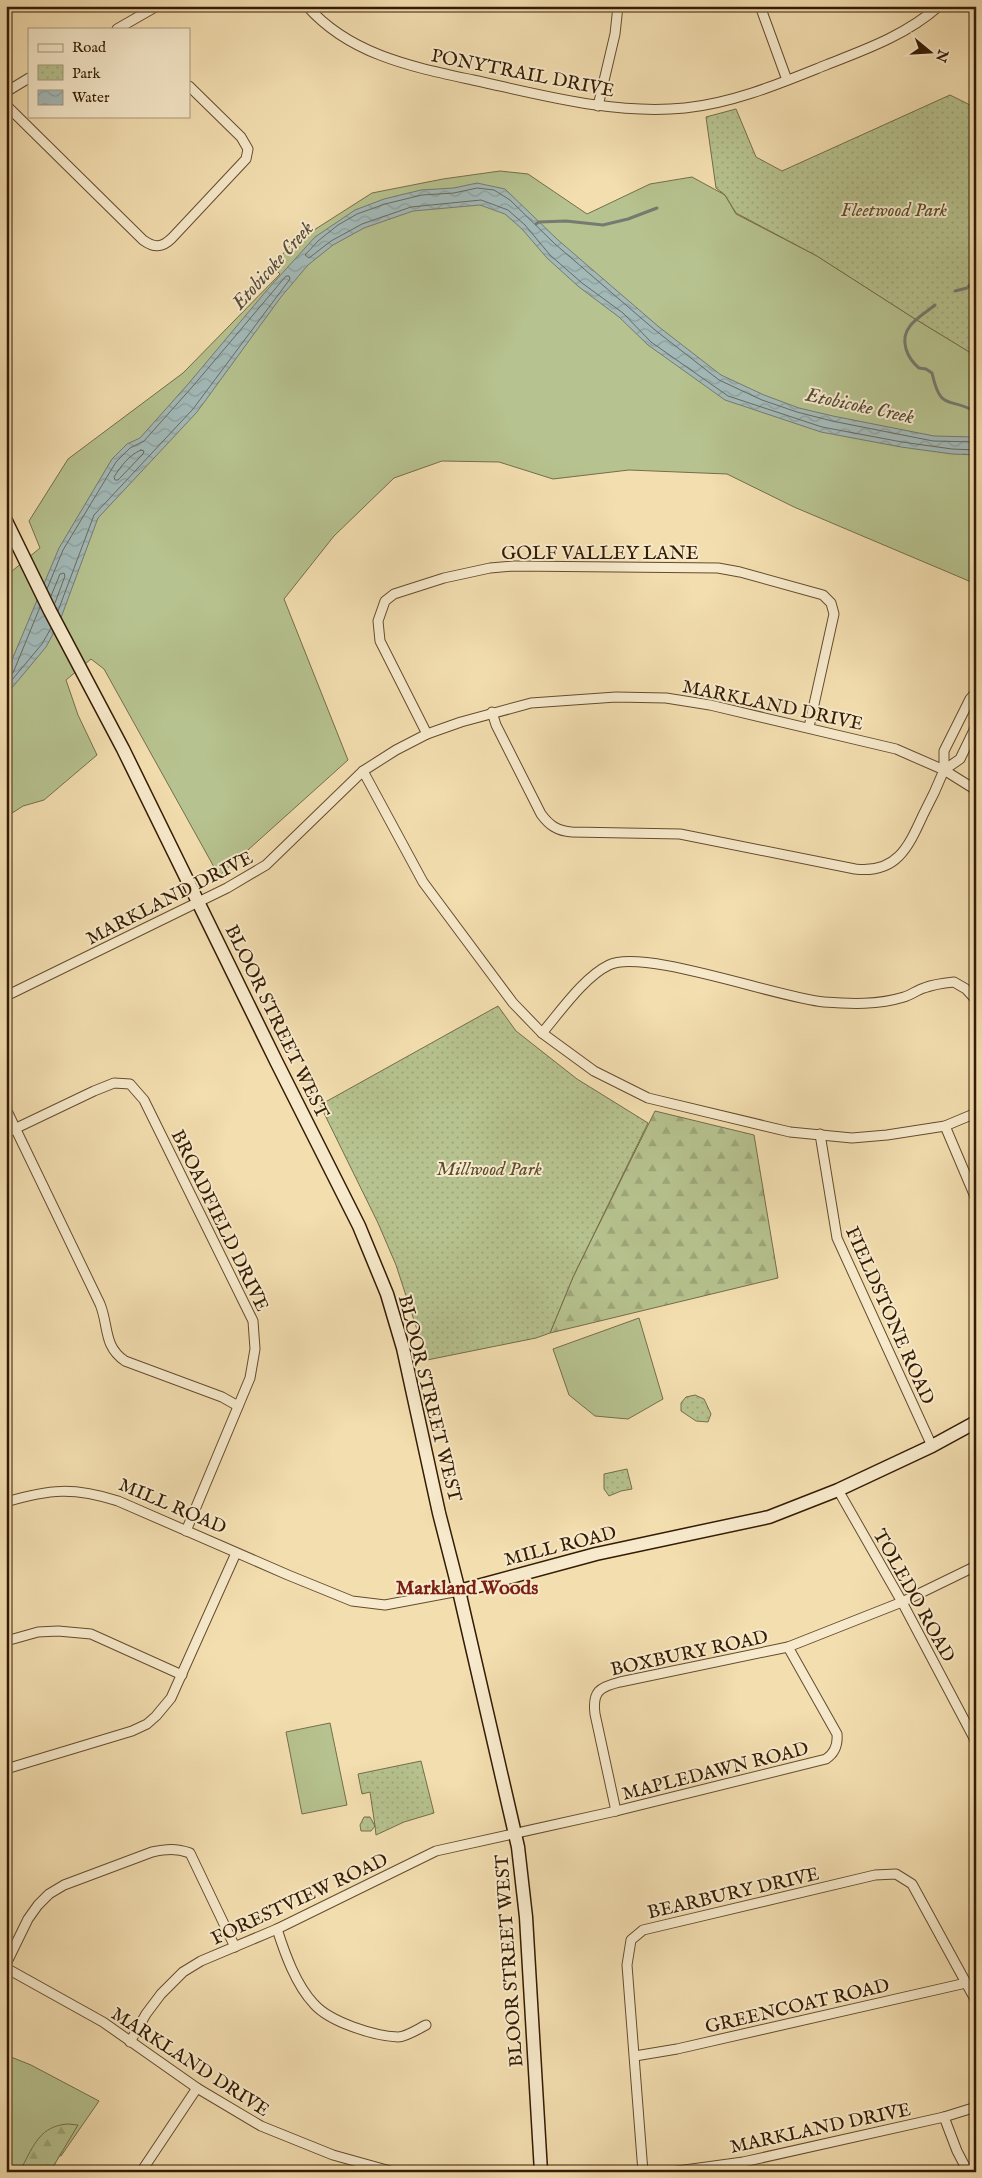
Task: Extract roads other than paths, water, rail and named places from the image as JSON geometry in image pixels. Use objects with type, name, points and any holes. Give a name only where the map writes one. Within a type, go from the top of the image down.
[{"type":"main road","name":"BLOOR STREET WEST","points":[[6,521],[50,612],[90,684],[359,1226],[384,1285],[403,1348],[439,1513],[459,1591],[522,1871],[540,2172]]},
{"type":"main road","name":"MILL ROAD","points":[[459,1591],[596,1554],[769,1517],[838,1490],[932,1446],[976,1422]]},
{"type":"street","points":[[124,27],[157,6]]},
{"type":"street","name":"PONYTRAIL DRIVE","points":[[307,6],[342,36],[386,59],[435,72],[598,106],[642,109],[686,108],[746,95],[901,34],[924,19],[939,6]]},
{"type":"street","points":[[598,106],[615,34],[618,6]]},
{"type":"street","points":[[760,6],[787,80]]},
{"type":"street","points":[[6,92],[28,79]]},
{"type":"street","points":[[6,105],[142,240],[157,247],[166,245],[246,159],[248,149],[241,137],[190,87]]},
{"type":"street","name":"GOLF VALLEY LANE","points":[[427,734],[380,641],[378,621],[385,601],[394,594],[444,578],[490,568],[514,566],[718,568],[740,572],[823,595],[831,603],[834,614],[808,727]]},
{"type":"street","points":[[492,712],[496,725],[541,814],[557,830],[688,835],[867,871],[889,864],[905,851],[944,770],[944,751],[976,692]]},
{"type":"street","name":"MARKLAND DRIVE","points":[[6,996],[227,888],[266,865],[362,771],[427,734],[492,712],[531,703],[616,697],[666,698],[710,704],[896,749],[944,770],[976,790]]},
{"type":"street","points":[[944,770],[960,759],[976,726]]},
{"type":"street","points":[[362,771],[424,882],[513,1003],[542,1033],[594,1071],[648,1098],[790,1132],[852,1138],[922,1131],[945,1126],[976,1113]]},
{"type":"street","points":[[542,1033],[590,979],[610,964],[627,961],[656,964],[822,1002],[852,1004],[886,1002],[906,997],[925,988],[954,982],[966,989],[976,1000]]},
{"type":"street","name":"BROADFIELD DRIVE","points":[[6,1133],[114,1083],[130,1084],[139,1092],[253,1321],[255,1337],[254,1361],[250,1378],[186,1531]]},
{"type":"street","points":[[6,1109],[100,1304],[105,1317],[110,1347],[116,1355],[124,1361],[222,1397],[238,1406]]},
{"type":"street","points":[[945,1126],[976,1199]]},
{"type":"street","name":"FIELDSTONE ROAD","points":[[820,1134],[837,1238],[932,1446]]},
{"type":"street","name":"TOLEDO ROAD","points":[[838,1490],[902,1602],[976,1742]]},
{"type":"street","name":"MILL ROAD","points":[[6,1502],[38,1493],[76,1491],[118,1501],[352,1601],[385,1605],[459,1591]]},
{"type":"street","points":[[6,1769],[132,1731],[147,1724],[165,1708],[236,1553]]},
{"type":"street","name":"BOXBURY ROAD","points":[[616,1811],[594,1714],[595,1698],[598,1691],[608,1685],[620,1682],[788,1647],[902,1602],[976,1566]]},
{"type":"street","points":[[6,1641],[38,1632],[66,1631],[91,1634],[182,1674]]},
{"type":"street","name":"MAPLEDAWN ROAD","points":[[515,1834],[813,1763],[832,1755],[837,1742],[837,1734],[788,1647]]},
{"type":"street","name":"FORESTVIEW ROAD","points":[[130,2042],[146,2014],[161,1994],[183,1972],[201,1961],[276,1929],[436,1851],[515,1834]]},
{"type":"street","points":[[6,1964],[28,1919],[49,1894],[64,1885],[152,1852],[166,1849],[179,1849],[190,1853],[235,1947]]},
{"type":"street","name":"BEARBURY DRIVE","points":[[643,2172],[627,1955],[631,1940],[642,1930],[875,1875],[896,1874],[912,1884],[976,2001]]},
{"type":"street","points":[[276,1929],[302,1986],[312,2002],[322,2012],[338,2021],[362,2029],[400,2037],[426,2025]]},
{"type":"street","name":"MARKLAND DRIVE","points":[[6,1968],[64,2000],[197,2088],[241,2115],[279,2135],[333,2155],[394,2172]]},
{"type":"street","name":"GREENCOAT ROAD","points":[[635,2056],[677,2049],[966,1983]]},
{"type":"street","points":[[141,2172],[197,2088]]},
{"type":"street","name":"MARKLAND DRIVE","points":[[670,2172],[743,2162],[944,2117],[976,2107]]},
{"type":"street","points":[[944,2117],[957,2151],[968,2172]]},
{"type":"water","name":"Etobicoke Creek","points":[[477,183],[505,189],[558,240],[659,327],[721,375],[764,395],[799,408],[934,436],[976,437],[976,455],[952,454],[901,447],[821,432],[725,400],[648,345],[619,317],[579,287],[547,258],[522,229],[505,214],[480,205],[413,211],[364,228],[333,245],[308,265],[281,297],[197,412],[98,518],[59,623],[46,647],[6,695],[6,674],[59,548],[112,459],[127,444],[140,438],[315,237],[355,210],[384,199],[421,190],[454,188]]},
{"type":"waterway","points":[[536,224],[539,222],[566,221],[603,225],[628,219],[657,208]]},
{"type":"waterway","points":[[955,291],[967,288],[976,279]]},
{"type":"waterway","points":[[935,305],[915,320],[907,331],[905,343],[908,354],[919,368],[926,369],[932,373],[935,386],[943,399],[976,412]]},
{"type":"district","name":"Markland Woods","points":[[467,1587]]},
{"type":"park label","name":"Fleetwood Park","points":[[894,209]]},
{"type":"park label","name":"Millwood Park","points":[[489,1168]]}]
